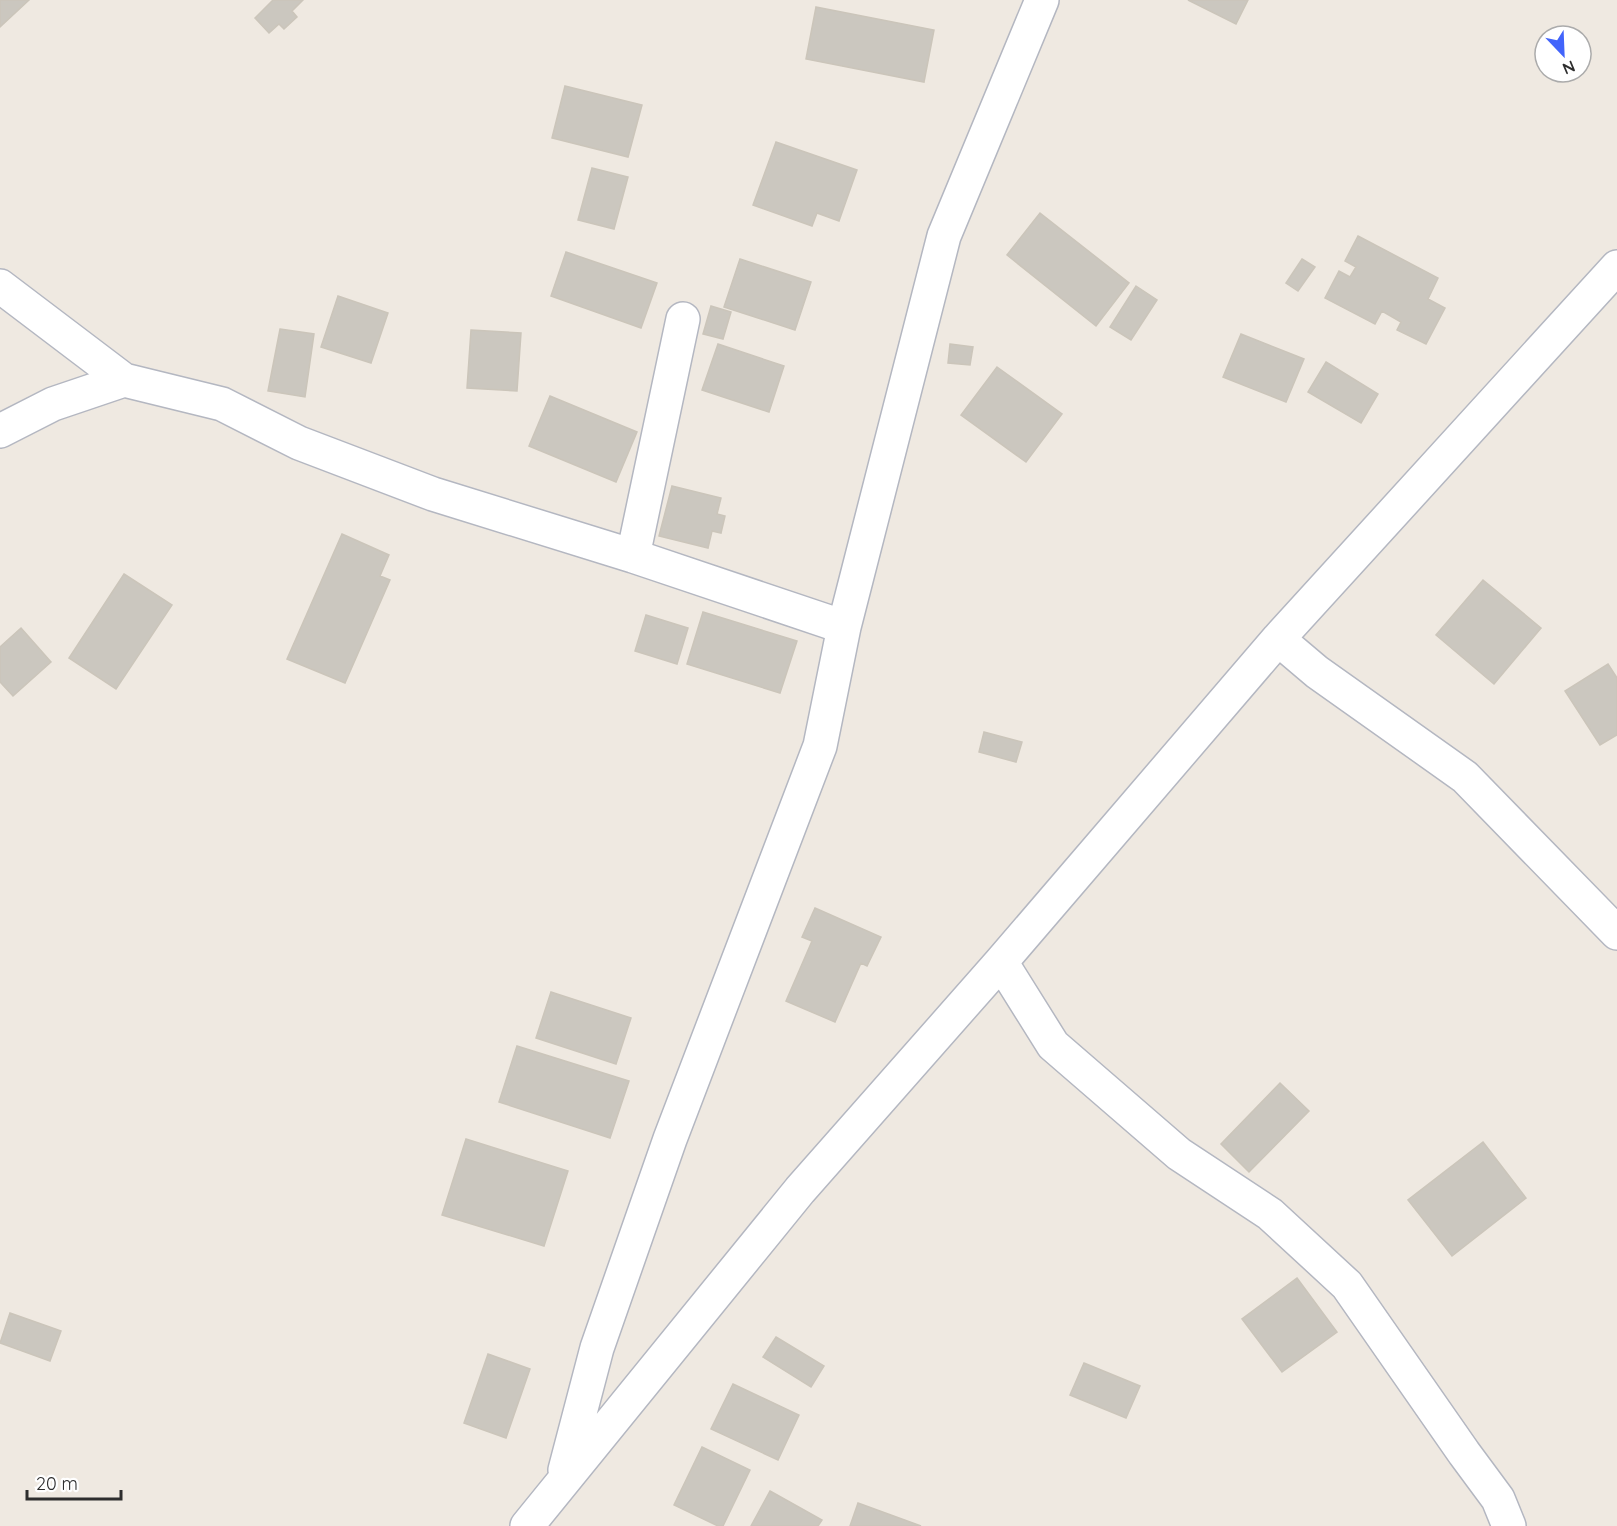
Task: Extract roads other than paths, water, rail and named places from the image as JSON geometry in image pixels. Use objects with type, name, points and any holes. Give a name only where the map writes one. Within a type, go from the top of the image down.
[{"type":"street","points":[[562,1482],[597,1348],[666,1150],[820,747],[844,627],[944,236],[1042,0]]},
{"type":"street","points":[[527,1526],[800,1190],[1278,639],[1617,267]]},
{"type":"street","points":[[0,286],[124,380],[222,404],[299,443],[433,494],[633,556],[844,627]]},
{"type":"street","points":[[633,556],[683,319]]},
{"type":"street","points":[[0,431],[53,404],[124,380]]},
{"type":"street","points":[[1278,639],[1317,672],[1465,777],[1617,933]]},
{"type":"street","points":[[1000,962],[1053,1046],[1179,1154],[1270,1214],[1347,1285],[1498,1499],[1509,1526]]}]
